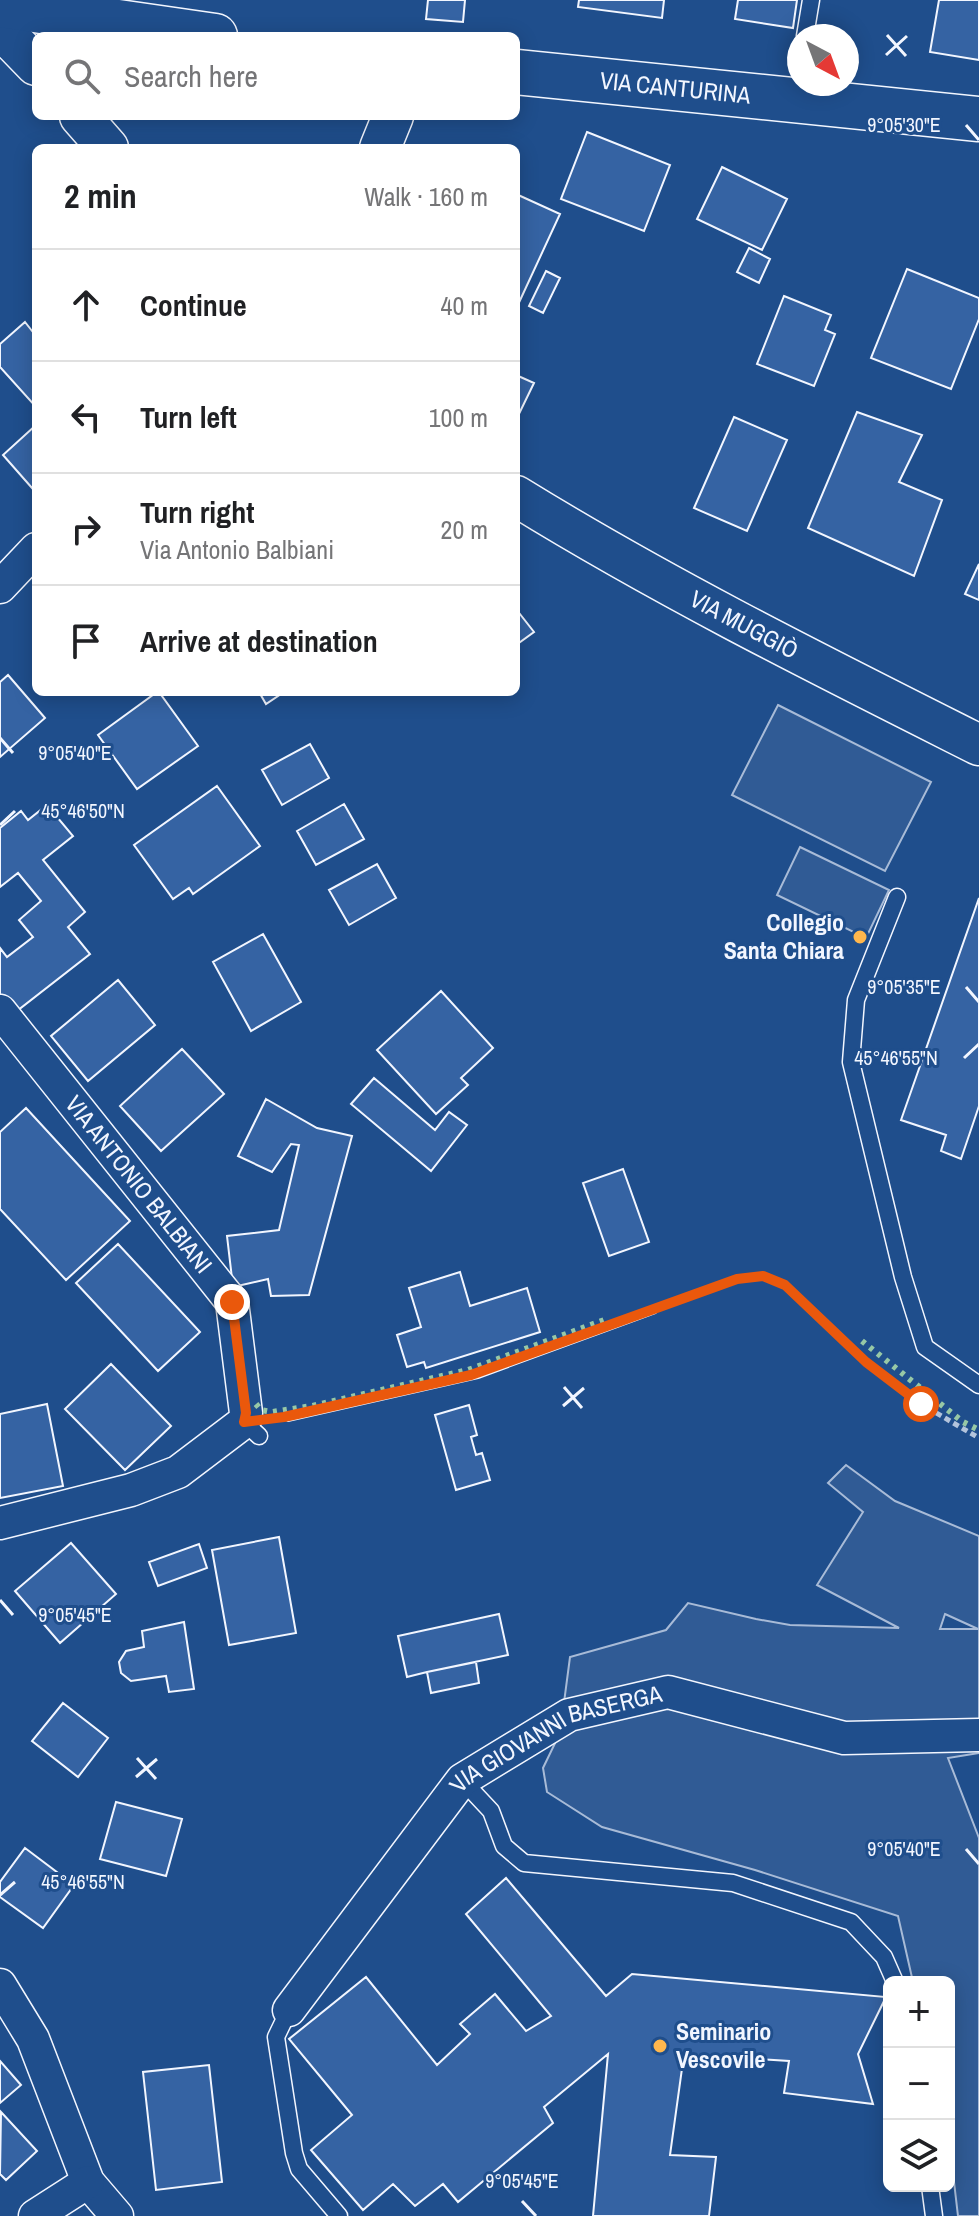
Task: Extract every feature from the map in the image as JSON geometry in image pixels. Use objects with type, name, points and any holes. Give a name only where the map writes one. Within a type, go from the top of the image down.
[{"type":"main road","points":[[0,5],[187,32]]},
{"type":"main road","name":"VIA CANTURINA","points":[[520,72],[787,89]]},
{"type":"main road","name":"VIA CANTURINA","points":[[835,96],[979,119]]},
{"type":"street","points":[[0,28],[32,61]]},
{"type":"street","points":[[84,120],[104,144]]},
{"type":"street","points":[[382,144],[391,120]]},
{"type":"street","name":"VIA MUGGIÒ","points":[[520,498],[644,572],[784,647],[979,745]]},
{"type":"street","points":[[0,587],[32,553]]},
{"type":"street","name":"VIA ANTONIO BALBIANI","points":[[0,1011],[232,1302],[246,1413],[252,1429]]},
{"type":"street","points":[[0,1523],[131,1490],[178,1472],[252,1429]]},
{"type":"street","name":"VIA GIOVANNI BASERGA","points":[[289,2010],[462,1780],[569,1715],[668,1692],[844,1738],[979,1735]]},
{"type":"street","points":[[0,1985],[33,2039],[88,2182],[117,2216]]},
{"type":"street","points":[[35,2216],[88,2182]]},
{"type":"lane","points":[[807,24],[811,0]]},
{"type":"lane","points":[[897,897],[856,1000],[851,1062],[903,1277],[925,1347],[979,1385]]},
{"type":"lane","points":[[462,1780],[491,1811],[504,1846],[524,1863],[733,1883],[851,1922],[884,1957],[892,1976]]},
{"type":"lane","points":[[289,2010],[276,2037],[294,2153],[299,2169],[339,2216]]},
{"type":"lane","points":[[931,2192],[934,2216]]},
{"type":"path","points":[[252,1429],[284,1417],[471,1375],[737,1279],[763,1276],[785,1285],[866,1362],[921,1404],[979,1438]]},
{"type":"shaded area","points":[[778,705],[931,782],[885,871],[732,795]]},
{"type":"shaded area","points":[[800,847],[889,890],[866,938],[777,895]]},
{"type":"shaded area","points":[[846,1465],[895,1501],[979,1536],[979,1753],[948,1758],[979,1838],[979,2216],[958,2216],[955,2190],[955,1976],[912,1976],[898,1916],[755,1870],[602,1827],[547,1792],[543,1768],[560,1733],[570,1657],[666,1630],[688,1603],[790,1625],[899,1628],[817,1585],[863,1512],[828,1483]],"holes":[[[945,1614],[978,1629],[940,1629]]]},
{"type":"building","points":[[428,0],[465,0],[463,22],[426,19]]},
{"type":"building","points":[[579,0],[664,0],[662,18],[578,7]]},
{"type":"building","points":[[738,0],[797,0],[794,24],[787,24],[787,27],[735,19]]},
{"type":"building","points":[[939,0],[979,0],[979,60],[930,52]]},
{"type":"building","points":[[587,132],[670,165],[644,231],[561,199]]},
{"type":"building","points":[[722,167],[787,199],[762,250],[697,219]]},
{"type":"building","points":[[520,196],[560,214],[520,300]]},
{"type":"building","points":[[749,248],[770,259],[759,283],[737,272]]},
{"type":"building","points":[[907,269],[979,298],[979,319],[951,389],[871,358]]},
{"type":"building","points":[[546,271],[560,278],[543,313],[529,306]]},
{"type":"building","points":[[784,296],[831,315],[825,330],[835,334],[814,386],[757,364]]},
{"type":"building","points":[[25,322],[32,331],[32,403],[0,367],[0,344]]},
{"type":"building","points":[[520,377],[534,383],[520,412]]},
{"type":"building","points":[[857,412],[922,435],[899,482],[942,500],[914,576],[808,528]]},
{"type":"building","points":[[734,417],[787,440],[747,531],[694,508]]},
{"type":"building","points":[[32,429],[32,488],[3,455]]},
{"type":"building","points":[[979,564],[979,600],[965,594]]},
{"type":"building","points":[[520,614],[534,632],[520,642]]},
{"type":"building","points":[[8,675],[45,718],[0,757],[0,682]]},
{"type":"building","points":[[152,696],[162,696],[198,746],[137,789],[98,735]]},
{"type":"building","points":[[261,696],[278,696],[266,704]]},
{"type":"building","points":[[310,744],[329,778],[282,805],[262,770]]},
{"type":"building","points":[[217,786],[260,846],[193,894],[189,888],[173,899],[134,845]]},
{"type":"building","points":[[344,804],[364,839],[316,865],[297,831]]},
{"type":"building","points":[[47,805],[73,836],[43,860],[85,912],[68,927],[90,954],[13,1014],[0,998],[0,948],[7,957],[33,937],[19,920],[41,901],[18,873],[0,887],[0,828],[21,811],[28,820]]},
{"type":"building","points":[[377,864],[396,898],[349,925],[329,890]]},
{"type":"building","points":[[979,898],[979,1106],[961,1159],[941,1151],[946,1135],[901,1120]]},
{"type":"building","points":[[263,934],[301,1002],[251,1031],[213,962]]},
{"type":"building","points":[[118,980],[155,1025],[88,1081],[51,1036]]},
{"type":"building","points":[[441,991],[493,1048],[461,1078],[468,1085],[436,1114],[377,1050]]},
{"type":"building","points":[[182,1049],[224,1094],[161,1151],[120,1106]]},
{"type":"building","points":[[374,1078],[435,1130],[449,1112],[467,1125],[431,1171],[351,1104]]},
{"type":"building","points":[[266,1099],[317,1128],[352,1136],[309,1295],[271,1296],[268,1279],[233,1287],[227,1236],[279,1230],[299,1145],[291,1144],[272,1172],[238,1156]]},
{"type":"building","points":[[26,1108],[130,1221],[66,1280],[0,1209],[0,1132]]},
{"type":"building","points":[[623,1169],[649,1242],[609,1256],[583,1183]]},
{"type":"building","points":[[118,1244],[200,1332],[158,1371],[76,1283]]},
{"type":"building","points":[[460,1272],[470,1306],[527,1288],[540,1332],[426,1368],[424,1362],[407,1367],[397,1335],[421,1327],[409,1288]]},
{"type":"building","points":[[111,1364],[171,1426],[125,1470],[65,1409]]},
{"type":"building","points":[[47,1404],[63,1486],[0,1498],[0,1414]]},
{"type":"building","points":[[469,1405],[477,1435],[471,1437],[476,1455],[482,1453],[490,1480],[456,1490],[435,1415]]},
{"type":"building","points":[[279,1537],[296,1633],[229,1645],[212,1550]]},
{"type":"building","points":[[71,1543],[116,1594],[60,1643],[15,1591]]},
{"type":"building","points":[[199,1544],[207,1568],[158,1586],[149,1562]]},
{"type":"building","points":[[499,1614],[508,1655],[407,1677],[398,1636]]},
{"type":"building","points":[[184,1622],[194,1689],[169,1692],[166,1676],[131,1681],[121,1673],[119,1662],[126,1651],[144,1647],[142,1631]]},
{"type":"building","points":[[476,1662],[479,1683],[431,1693],[427,1672]]},
{"type":"building","points":[[63,1703],[108,1738],[78,1777],[32,1741]]},
{"type":"building","points":[[116,1802],[182,1819],[166,1876],[100,1859]]},
{"type":"building","points":[[25,1848],[74,1885],[43,1928],[0,1897],[0,1882]]},
{"type":"building","name":"Seminario Vescovile","points":[[506,1878],[606,1996],[632,1974],[883,1997],[883,2003],[858,2054],[873,2104],[784,2093],[789,2061],[684,2054],[670,2155],[716,2157],[709,2216],[593,2216],[608,2054],[544,2107],[553,2123],[458,2202],[443,2184],[415,2206],[393,2184],[363,2210],[311,2150],[352,2115],[289,2039],[366,1977],[437,2065],[470,2034],[460,2024],[495,1994],[526,2031],[551,2016],[466,1914]]},
{"type":"building","points":[[0,2061],[21,2085],[0,2103]]},
{"type":"building","points":[[209,2065],[222,2182],[156,2190],[143,2072]]},
{"type":"building","points":[[1,2112],[37,2151],[6,2180],[0,2174]]},
{"type":"hedge","points":[[256,1404],[261,1410],[272,1412],[312,1406],[468,1370],[607,1319]]},
{"type":"hedge","points":[[862,1341],[963,1422],[979,1430]]},
{"type":"wall","points":[[288,1420],[478,1377],[655,1312]]},
{"type":"place","name":"Collegio Santa Chiara","points":[[860,937]]},
{"type":"place","name":"Seminario Vescovile","points":[[660,2046]]},
{"type":"route","points":[[232,1302],[246,1413],[244,1422],[284,1417],[471,1375],[737,1279],[763,1276],[785,1285],[866,1362],[921,1404]]}]
